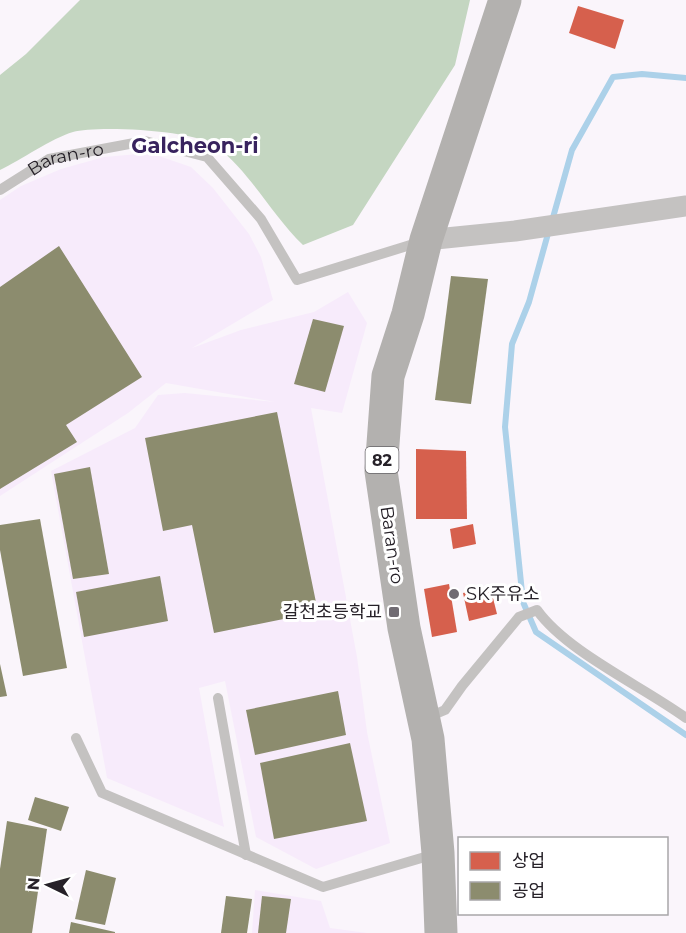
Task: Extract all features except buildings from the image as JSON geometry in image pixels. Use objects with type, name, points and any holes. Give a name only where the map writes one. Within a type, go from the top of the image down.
[{"type":"main road","name":"Baran-ro","points":[[441,933],[438,854],[424,719],[404,628],[381,471],[388,376],[408,314],[426,240],[505,0]]},
{"type":"street","name":"Baran-ro","points":[[426,240],[515,231],[686,206]]},
{"type":"lane","name":"Baran-ro","points":[[0,190],[49,159],[145,141],[207,157],[261,219],[297,280],[426,240]]},
{"type":"lane","points":[[424,719],[445,711],[462,686],[519,617],[537,610],[553,629],[572,644],[686,718]]},
{"type":"lane","points":[[218,698],[246,855]]},
{"type":"lane","points":[[76,738],[102,793],[323,887],[438,854]]},
{"type":"shaded area","points":[[150,153],[191,167],[213,188],[249,234],[261,257],[273,300],[192,348],[241,330],[314,312],[348,292],[367,323],[342,413],[311,408],[357,657],[367,732],[390,843],[316,869],[256,837],[225,681],[199,688],[224,827],[107,778],[51,471],[135,428],[158,395],[185,393],[275,402],[166,383],[128,413],[0,496],[0,200],[21,186],[61,169],[104,157]]},
{"type":"shaded area","points":[[255,890],[321,901],[330,928],[367,933],[252,933]]},
{"type":"green space","points":[[80,0],[470,0],[455,65],[353,225],[303,245],[240,168],[216,146],[189,136],[123,129],[73,132],[0,170],[0,75],[26,54]]},
{"type":"waterway","points":[[552,221],[572,150],[613,77],[642,74],[686,78]]},
{"type":"waterway","points":[[549,230],[529,302],[512,344],[505,427],[523,602],[536,632],[686,735]]},
{"type":"place","name":"SK주유소","points":[[454,594]]},
{"type":"place","name":"갈천초등학교","points":[[394,612]]},
{"type":"district","name":"Galcheon-ri","points":[[195,145]]}]
